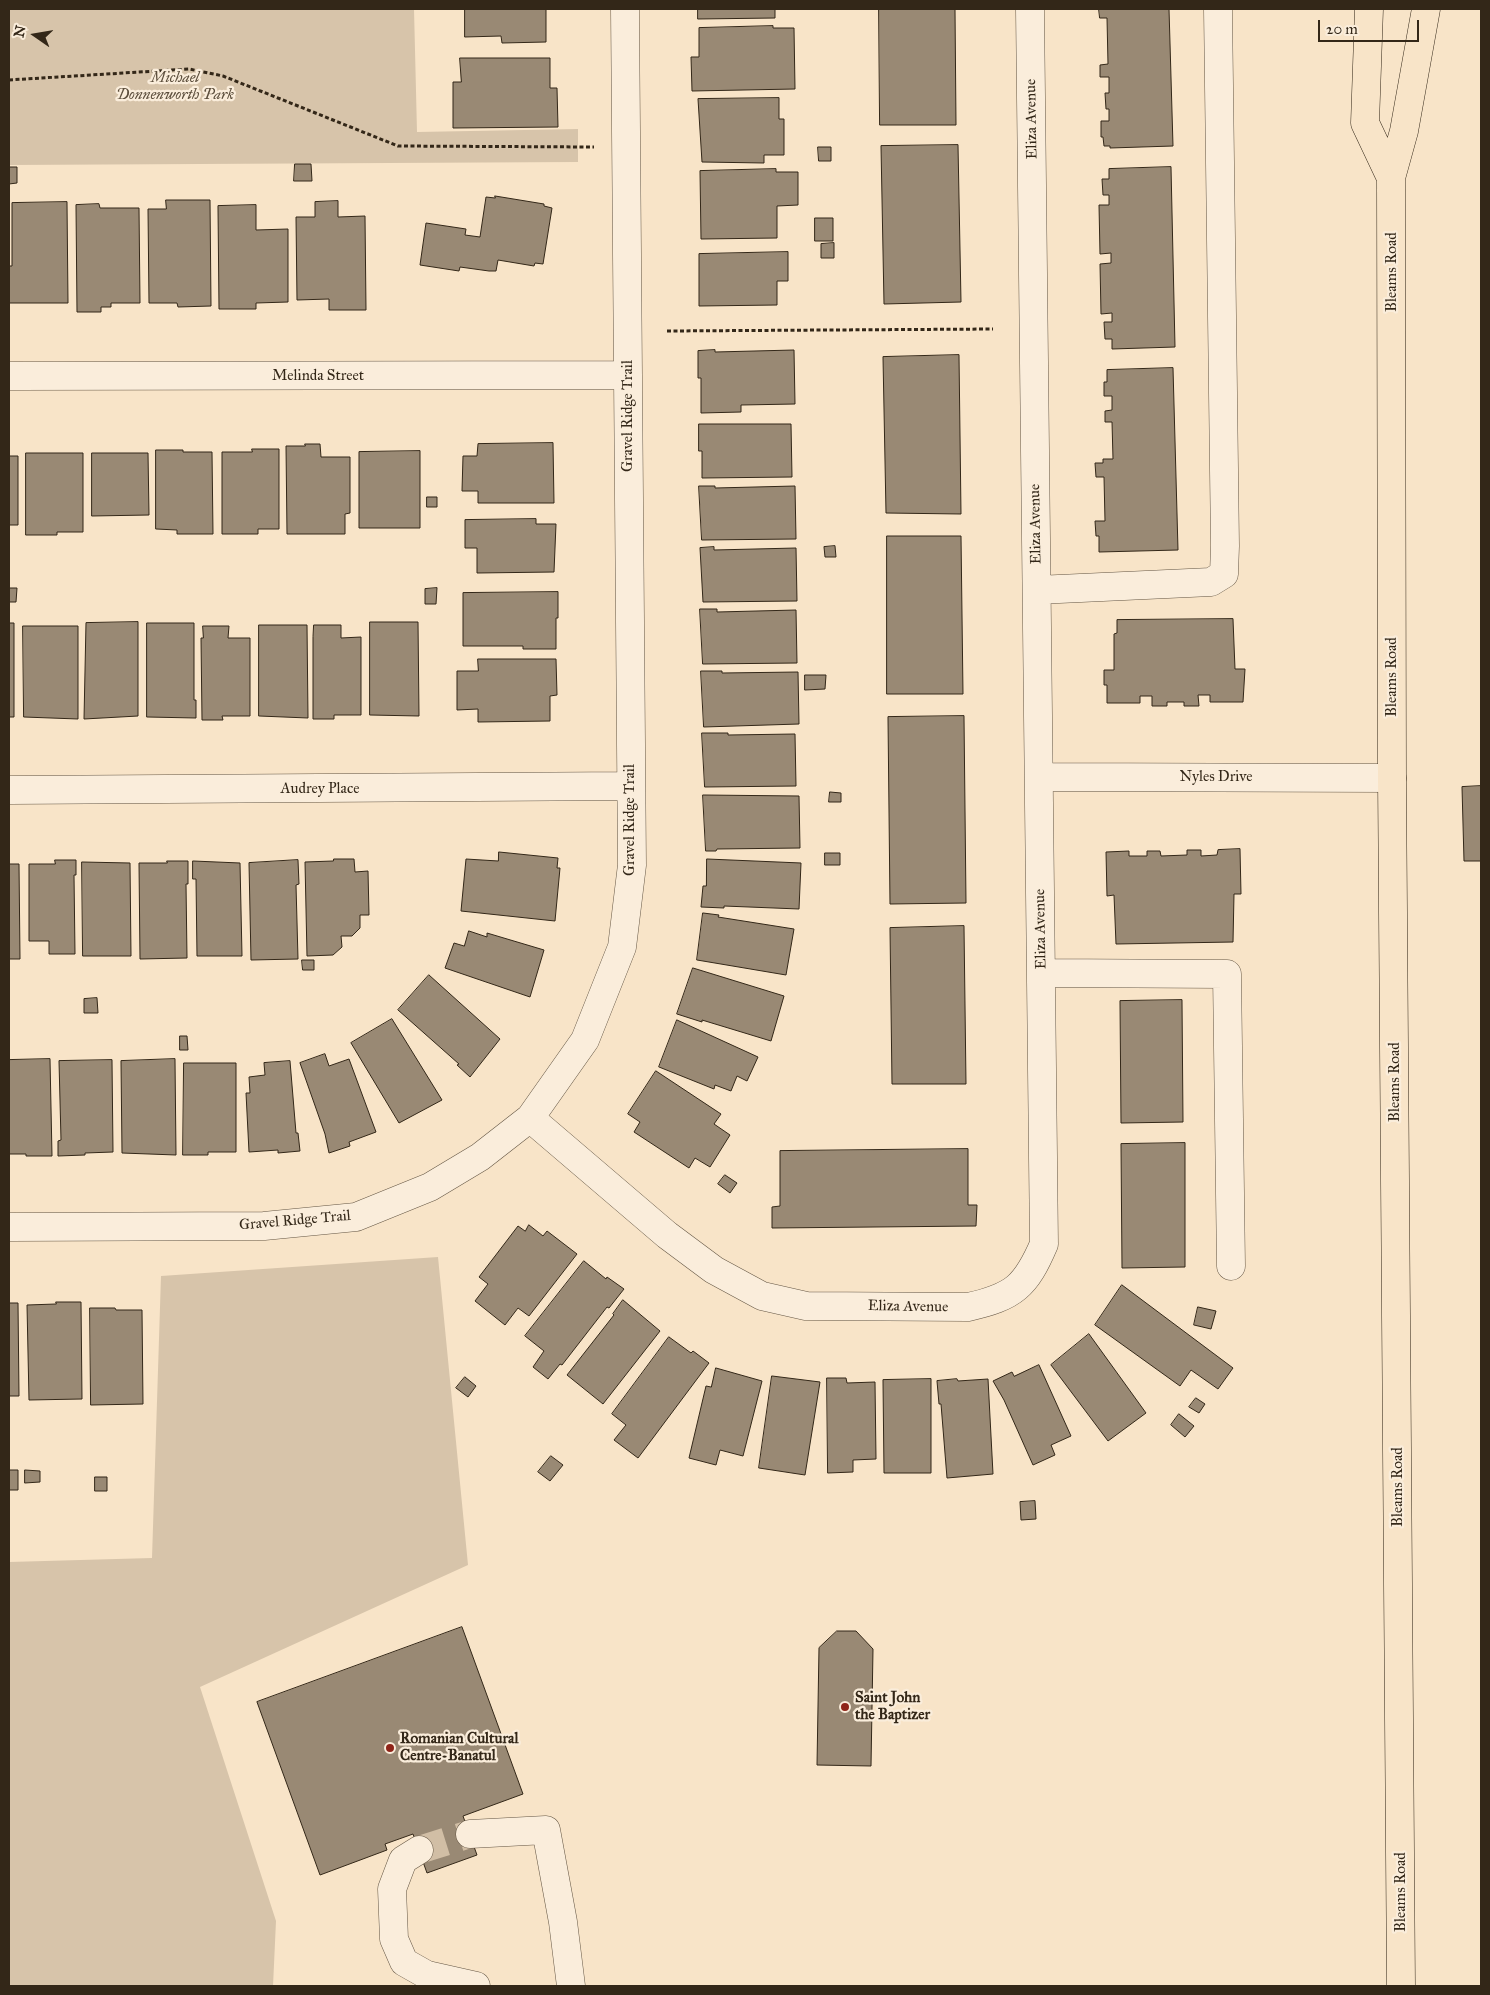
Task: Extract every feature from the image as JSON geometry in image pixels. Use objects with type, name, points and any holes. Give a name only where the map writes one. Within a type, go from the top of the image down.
[{"type":"main road","name":"Bleams Road","points":[[1369,9],[1365,123],[1391,178]]},
{"type":"main road","name":"Bleams Road","points":[[1401,1986],[1392,778],[1391,178],[1404,132],[1426,9]]},
{"type":"street","name":"Gravel Ridge Trail","points":[[9,1227],[264,1226],[356,1217],[430,1187],[480,1157],[530,1118],[585,1040],[622,947],[632,865],[625,9]]},
{"type":"street","name":"Eliza Avenue","points":[[530,1118],[667,1235],[714,1270],[762,1296],[806,1306],[968,1307],[990,1302],[1013,1291],[1032,1271],[1044,1244],[1030,9]]},
{"type":"street","points":[[1037,590],[1211,582],[1224,574],[1218,9]]},
{"type":"street","name":"Melinda Street","points":[[9,376],[628,375]]},
{"type":"street","name":"Nyles Drive","points":[[1040,777],[1392,778]]},
{"type":"street","name":"Audrey Place","points":[[9,790],[631,786]]},
{"type":"street","points":[[1041,973],[1226,974],[1231,1266]]},
{"type":"street","points":[[470,1834],[546,1830],[563,1922],[572,1986]]},
{"type":"street","points":[[419,1850],[403,1860],[392,1889],[394,1939],[404,1962],[427,1975],[476,1986]]},
{"type":"path","points":[[9,80],[189,69],[223,76],[398,146],[627,147]]},
{"type":"path","points":[[667,331],[993,328]]},
{"type":"green space","name":"Michael Donnenworth Park","points":[[9,9],[414,9],[417,132],[578,129],[578,162],[9,165]]},
{"type":"green space","points":[[438,1257],[468,1565],[200,1687],[276,1921],[273,1986],[9,1986],[9,1562],[152,1558],[161,1276]]},
{"type":"building","points":[[465,9],[546,9],[546,42],[502,43],[501,36],[465,37]]},
{"type":"building","points":[[698,9],[775,9],[775,18],[698,19]]},
{"type":"building","points":[[879,9],[955,9],[956,125],[880,125]]},
{"type":"building","points":[[1099,9],[1169,9],[1173,146],[1110,148],[1110,146],[1104,146],[1103,137],[1101,137],[1101,121],[1109,121],[1109,109],[1106,109],[1105,93],[1109,93],[1109,77],[1100,77],[1100,65],[1108,64],[1107,18],[1100,18]]},
{"type":"building","points":[[773,26],[773,28],[794,28],[795,89],[692,91],[691,57],[699,57],[699,28]]},
{"type":"building","points":[[460,58],[550,58],[550,88],[557,88],[558,127],[453,128],[453,82],[461,82]]},
{"type":"building","points":[[779,98],[779,119],[784,119],[784,155],[764,155],[764,163],[702,162],[698,99]]},
{"type":"building","points":[[958,145],[961,302],[884,304],[881,146]]},
{"type":"building","points":[[818,147],[831,147],[831,161],[819,161]]},
{"type":"building","points":[[295,164],[311,164],[312,181],[294,181]]},
{"type":"building","points":[[9,167],[17,167],[17,183],[9,184]]},
{"type":"building","points":[[1171,167],[1175,347],[1112,349],[1112,339],[1105,339],[1104,322],[1112,322],[1112,313],[1101,314],[1100,264],[1111,263],[1111,253],[1100,254],[1099,205],[1109,205],[1109,195],[1103,195],[1102,179],[1109,179],[1109,169]]},
{"type":"building","points":[[776,169],[776,172],[798,172],[798,205],[777,206],[777,238],[701,239],[700,171]]},
{"type":"building","points":[[495,196],[544,204],[544,206],[552,208],[543,264],[535,263],[534,266],[498,260],[496,271],[460,267],[459,271],[420,265],[426,223],[466,229],[465,235],[480,237],[486,197],[495,198]]},
{"type":"building","points":[[166,200],[210,200],[211,306],[178,307],[177,303],[149,303],[148,209],[166,209]]},
{"type":"building","points":[[338,201],[338,217],[365,216],[366,310],[329,310],[329,299],[297,300],[296,217],[315,217],[315,202]]},
{"type":"building","points":[[67,202],[68,303],[9,303],[9,266],[12,266],[12,203]]},
{"type":"building","points":[[99,204],[100,208],[139,208],[140,303],[111,303],[111,307],[101,307],[101,312],[77,312],[76,205]]},
{"type":"building","points":[[256,205],[256,230],[288,229],[288,302],[256,303],[256,309],[219,309],[218,206]]},
{"type":"building","points":[[815,218],[833,218],[833,241],[815,241]]},
{"type":"building","points":[[834,243],[834,258],[821,258],[821,244]]},
{"type":"building","points":[[788,252],[788,281],[777,281],[777,305],[699,306],[699,254]]},
{"type":"building","points":[[715,350],[715,352],[794,350],[795,404],[741,405],[741,412],[701,413],[701,378],[698,378],[698,351]]},
{"type":"building","points":[[959,355],[961,514],[886,513],[883,357]]},
{"type":"building","points":[[1173,368],[1178,550],[1099,552],[1099,536],[1096,536],[1095,521],[1105,521],[1104,477],[1096,477],[1095,463],[1103,463],[1103,459],[1113,459],[1112,422],[1105,422],[1105,411],[1112,410],[1112,396],[1104,396],[1104,382],[1107,382],[1107,370]]},
{"type":"building","points":[[699,424],[791,424],[792,477],[702,478]]},
{"type":"building","points":[[553,443],[554,503],[478,503],[478,491],[462,491],[463,456],[477,456],[478,444]]},
{"type":"building","points":[[305,444],[320,444],[321,457],[350,457],[350,513],[345,514],[345,534],[287,534],[286,446],[305,446]]},
{"type":"building","points":[[252,449],[279,449],[279,529],[258,529],[258,534],[222,534],[222,452],[252,452]]},
{"type":"building","points":[[156,450],[212,452],[213,534],[177,534],[177,530],[156,529]]},
{"type":"building","points":[[420,451],[420,528],[359,528],[359,452]]},
{"type":"building","points":[[26,453],[83,453],[83,532],[57,532],[57,535],[26,535]]},
{"type":"building","points":[[92,453],[148,453],[149,515],[92,516]]},
{"type":"building","points":[[9,456],[18,456],[18,525],[9,525]]},
{"type":"building","points":[[699,486],[715,486],[715,488],[795,486],[796,539],[702,540]]},
{"type":"building","points":[[427,497],[437,497],[437,507],[427,507]]},
{"type":"building","points":[[536,519],[536,524],[556,524],[554,572],[477,573],[477,548],[465,548],[465,520]]},
{"type":"building","points":[[887,536],[961,536],[963,694],[887,694]]},
{"type":"building","points":[[835,546],[836,557],[825,557],[824,547]]},
{"type":"building","points":[[714,547],[714,550],[796,548],[797,601],[703,602],[700,548]]},
{"type":"building","points":[[9,588],[17,588],[16,602],[9,602]]},
{"type":"building","points":[[437,588],[436,604],[425,604],[425,589]]},
{"type":"building","points":[[558,592],[556,649],[523,649],[523,646],[463,646],[463,593]]},
{"type":"building","points":[[700,609],[717,609],[717,612],[796,610],[797,663],[703,664]]},
{"type":"building","points":[[1233,619],[1235,669],[1245,669],[1243,702],[1210,702],[1210,695],[1198,695],[1199,706],[1184,706],[1184,702],[1167,702],[1167,706],[1152,706],[1152,696],[1140,696],[1140,703],[1107,703],[1107,685],[1104,685],[1104,670],[1114,670],[1114,634],[1117,633],[1117,620]]},
{"type":"building","points":[[138,622],[138,716],[84,719],[86,623]]},
{"type":"building","points":[[370,622],[418,622],[419,716],[370,715]]},
{"type":"building","points":[[9,623],[14,623],[14,717],[9,717]]},
{"type":"building","points":[[147,623],[194,623],[194,700],[196,700],[196,718],[147,717]]},
{"type":"building","points":[[259,625],[307,625],[308,718],[259,716]]},
{"type":"building","points":[[314,625],[341,625],[341,638],[361,637],[361,715],[334,715],[334,719],[313,719]]},
{"type":"building","points":[[23,626],[78,626],[78,719],[24,717]]},
{"type":"building","points":[[203,626],[229,626],[228,638],[250,638],[250,716],[222,716],[223,720],[202,720],[201,638],[203,638]]},
{"type":"building","points":[[478,659],[556,659],[557,695],[550,696],[550,721],[478,722],[478,709],[457,710],[457,671],[478,671]]},
{"type":"building","points":[[701,671],[722,671],[722,673],[798,672],[799,724],[704,727]]},
{"type":"building","points":[[805,675],[826,675],[825,689],[805,690]]},
{"type":"building","points":[[964,716],[966,903],[890,904],[888,717]]},
{"type":"building","points":[[702,733],[728,733],[728,735],[795,734],[796,786],[705,787]]},
{"type":"building","points":[[1481,786],[1481,861],[1464,861],[1462,787]]},
{"type":"building","points":[[830,792],[841,793],[841,802],[829,802]]},
{"type":"building","points":[[703,795],[799,796],[800,848],[717,849],[716,851],[706,851]]},
{"type":"building","points":[[1240,849],[1241,894],[1234,894],[1233,942],[1116,944],[1114,895],[1107,896],[1106,852],[1129,851],[1129,856],[1147,856],[1147,851],[1160,851],[1161,856],[1187,855],[1187,850],[1201,850],[1201,856],[1217,855],[1218,850]]},
{"type":"building","points":[[499,852],[558,858],[557,868],[560,868],[555,921],[461,911],[466,859],[498,861]]},
{"type":"building","points":[[825,853],[840,853],[840,865],[825,865]]},
{"type":"building","points":[[334,859],[354,859],[355,872],[368,871],[369,915],[360,915],[360,928],[352,936],[341,936],[342,947],[333,955],[307,956],[305,862],[333,861]]},
{"type":"building","points":[[707,859],[801,863],[799,909],[701,907],[703,886],[706,886]]},
{"type":"building","points":[[55,860],[76,860],[76,875],[74,875],[75,954],[49,954],[49,941],[29,941],[29,864],[55,864]]},
{"type":"building","points":[[298,860],[299,884],[296,885],[298,959],[251,960],[249,863]]},
{"type":"building","points":[[167,861],[188,861],[188,884],[186,884],[187,958],[140,959],[139,863],[167,863]]},
{"type":"building","points":[[193,861],[240,863],[242,956],[197,956],[196,879],[193,879]]},
{"type":"building","points":[[82,862],[130,863],[131,956],[83,956]]},
{"type":"building","points":[[9,864],[19,864],[20,959],[9,959]]},
{"type":"building","points":[[703,913],[794,929],[786,975],[697,960]]},
{"type":"building","points":[[964,926],[966,1084],[892,1084],[890,928]]},
{"type":"building","points":[[469,931],[487,937],[487,933],[544,950],[530,997],[445,968],[454,943],[464,946]]},
{"type":"building","points":[[302,960],[314,960],[314,970],[303,970]]},
{"type":"building","points":[[693,968],[784,996],[771,1041],[677,1014]]},
{"type":"building","points":[[429,975],[500,1039],[470,1077],[457,1065],[459,1064],[398,1010]]},
{"type":"building","points":[[97,998],[98,1013],[84,1013],[84,999]]},
{"type":"building","points":[[1182,1000],[1183,1122],[1121,1123],[1120,1001]]},
{"type":"building","points":[[392,1019],[442,1100],[399,1123],[351,1043]]},
{"type":"building","points":[[677,1020],[758,1057],[747,1081],[737,1076],[731,1091],[715,1085],[714,1089],[659,1067]]},
{"type":"building","points":[[180,1036],[187,1036],[188,1050],[180,1050]]},
{"type":"building","points":[[325,1054],[329,1066],[349,1059],[376,1132],[349,1142],[350,1146],[329,1153],[325,1134],[300,1063]]},
{"type":"building","points":[[50,1059],[52,1156],[9,1154],[9,1060]]},
{"type":"building","points":[[175,1059],[176,1155],[122,1153],[121,1061]]},
{"type":"building","points":[[112,1060],[113,1152],[58,1156],[58,1141],[61,1140],[59,1061]]},
{"type":"building","points":[[290,1061],[296,1133],[298,1133],[300,1151],[278,1153],[278,1150],[249,1152],[246,1093],[250,1093],[249,1077],[265,1075],[264,1063]]},
{"type":"building","points":[[184,1063],[236,1063],[236,1152],[208,1152],[208,1155],[183,1155]]},
{"type":"building","points":[[656,1071],[721,1114],[714,1124],[730,1135],[710,1167],[695,1158],[689,1168],[634,1132],[640,1122],[628,1114]]},
{"type":"building","points":[[1185,1143],[1185,1267],[1122,1268],[1121,1144]]},
{"type":"building","points":[[968,1149],[968,1205],[977,1205],[976,1226],[772,1228],[772,1207],[780,1206],[780,1151]]},
{"type":"building","points":[[725,1175],[737,1183],[730,1193],[718,1184]]},
{"type":"building","points":[[529,1225],[543,1236],[547,1231],[577,1254],[529,1316],[518,1308],[505,1325],[475,1301],[488,1284],[479,1277],[518,1226],[525,1231]]},
{"type":"building","points":[[584,1261],[606,1279],[607,1277],[624,1289],[609,1308],[607,1307],[562,1365],[560,1364],[548,1379],[533,1367],[544,1351],[525,1336]]},
{"type":"building","points":[[1122,1285],[1233,1368],[1218,1389],[1191,1370],[1180,1386],[1095,1325]]},
{"type":"building","points":[[623,1300],[660,1331],[603,1404],[567,1375],[614,1315]]},
{"type":"building","points":[[56,1302],[81,1302],[82,1399],[29,1400],[27,1305],[56,1304]]},
{"type":"building","points":[[9,1303],[18,1303],[19,1396],[9,1396]]},
{"type":"building","points":[[1198,1307],[1216,1311],[1211,1329],[1194,1325]]},
{"type":"building","points":[[90,1308],[142,1310],[143,1404],[91,1405]]},
{"type":"building","points":[[1089,1334],[1146,1413],[1108,1441],[1051,1365]]},
{"type":"building","points":[[669,1337],[709,1363],[638,1458],[614,1440],[626,1425],[612,1414]]},
{"type":"building","points":[[1039,1365],[1071,1436],[1051,1445],[1055,1455],[1033,1465],[1004,1400],[993,1381],[1012,1372],[1014,1376]]},
{"type":"building","points":[[716,1368],[762,1381],[743,1456],[720,1450],[716,1465],[689,1458],[706,1386],[711,1387]]},
{"type":"building","points":[[772,1376],[820,1382],[805,1475],[759,1468]]},
{"type":"building","points":[[465,1377],[476,1386],[468,1397],[456,1388]]},
{"type":"building","points":[[827,1378],[846,1378],[847,1383],[875,1382],[876,1459],[853,1460],[853,1472],[828,1473]]},
{"type":"building","points":[[931,1379],[931,1473],[884,1473],[883,1380]]},
{"type":"building","points":[[957,1379],[958,1381],[988,1379],[993,1474],[947,1478],[941,1404],[939,1404],[937,1381]]},
{"type":"building","points":[[1196,1398],[1205,1404],[1199,1413],[1189,1407]]},
{"type":"building","points":[[1179,1414],[1194,1426],[1185,1437],[1171,1425]]},
{"type":"building","points":[[551,1456],[563,1465],[550,1481],[538,1472]]},
{"type":"building","points":[[9,1470],[18,1470],[18,1490],[9,1490]]},
{"type":"building","points":[[25,1470],[40,1471],[40,1482],[25,1483]]},
{"type":"building","points":[[95,1477],[107,1477],[107,1491],[95,1491]]},
{"type":"building","points":[[1035,1501],[1036,1519],[1021,1520],[1020,1502]]},
{"type":"building","name":"Romanian Cultural Centre-Banatul","points":[[462,1627],[523,1794],[463,1816],[477,1855],[427,1873],[413,1834],[385,1844],[387,1850],[320,1875],[257,1702]]},
{"type":"building","name":"Saint John the Baptizer","points":[[837,1631],[856,1631],[873,1649],[871,1766],[817,1765],[819,1648]]},
{"type":"tunnel","points":[[419,1850],[470,1834]]},
{"type":"place","name":"Saint John the Baptizer","points":[[845,1707]]},
{"type":"place","name":"Romanian Cultural Centre-Banatul","points":[[390,1748]]}]
